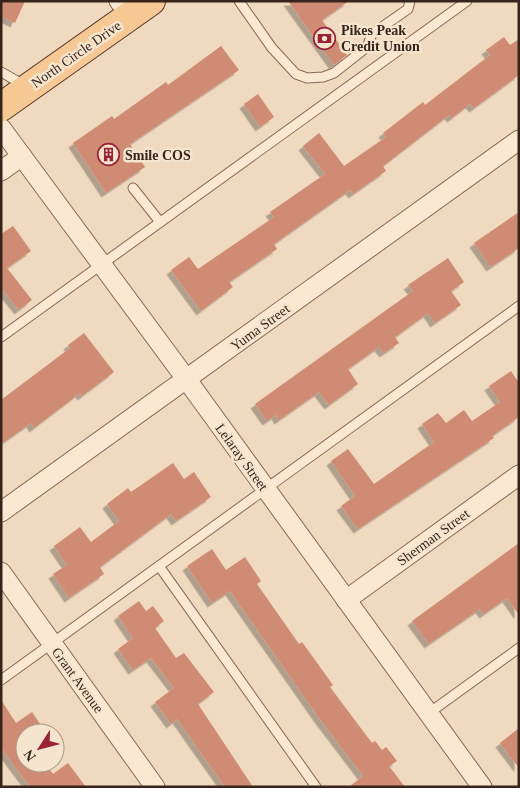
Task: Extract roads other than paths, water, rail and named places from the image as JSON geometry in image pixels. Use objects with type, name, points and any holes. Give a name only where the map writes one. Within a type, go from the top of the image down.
[{"type":"main road","name":"North Circle Drive","points":[[1,107],[134,6]]},
{"type":"street","name":"Lelaray Street","points":[[1,128],[188,380],[482,787]]},
{"type":"street","name":"Yuma Street","points":[[1,512],[188,380],[519,140]]},
{"type":"street","points":[[1,170],[22,156]]},
{"type":"street","name":"Sherman Street","points":[[346,600],[519,475]]},
{"type":"street","name":"Grant Avenue","points":[[1,572],[155,787]]},
{"type":"lane","points":[[239,1],[272,48],[296,74],[307,78],[323,77],[334,73],[367,47],[372,34],[408,9],[410,1]]},
{"type":"lane","points":[[1,337],[467,1]]},
{"type":"lane","points":[[1,72],[28,88]]},
{"type":"lane","points":[[132,188],[160,222]]},
{"type":"lane","points":[[1,680],[519,306]]},
{"type":"lane","points":[[159,566],[316,787]]},
{"type":"lane","points":[[429,713],[519,648]]},
{"type":"place","name":"Pikes Peak Credit Union","points":[[325,38]]},
{"type":"place","name":"Smile COS","points":[[109,155]]}]
